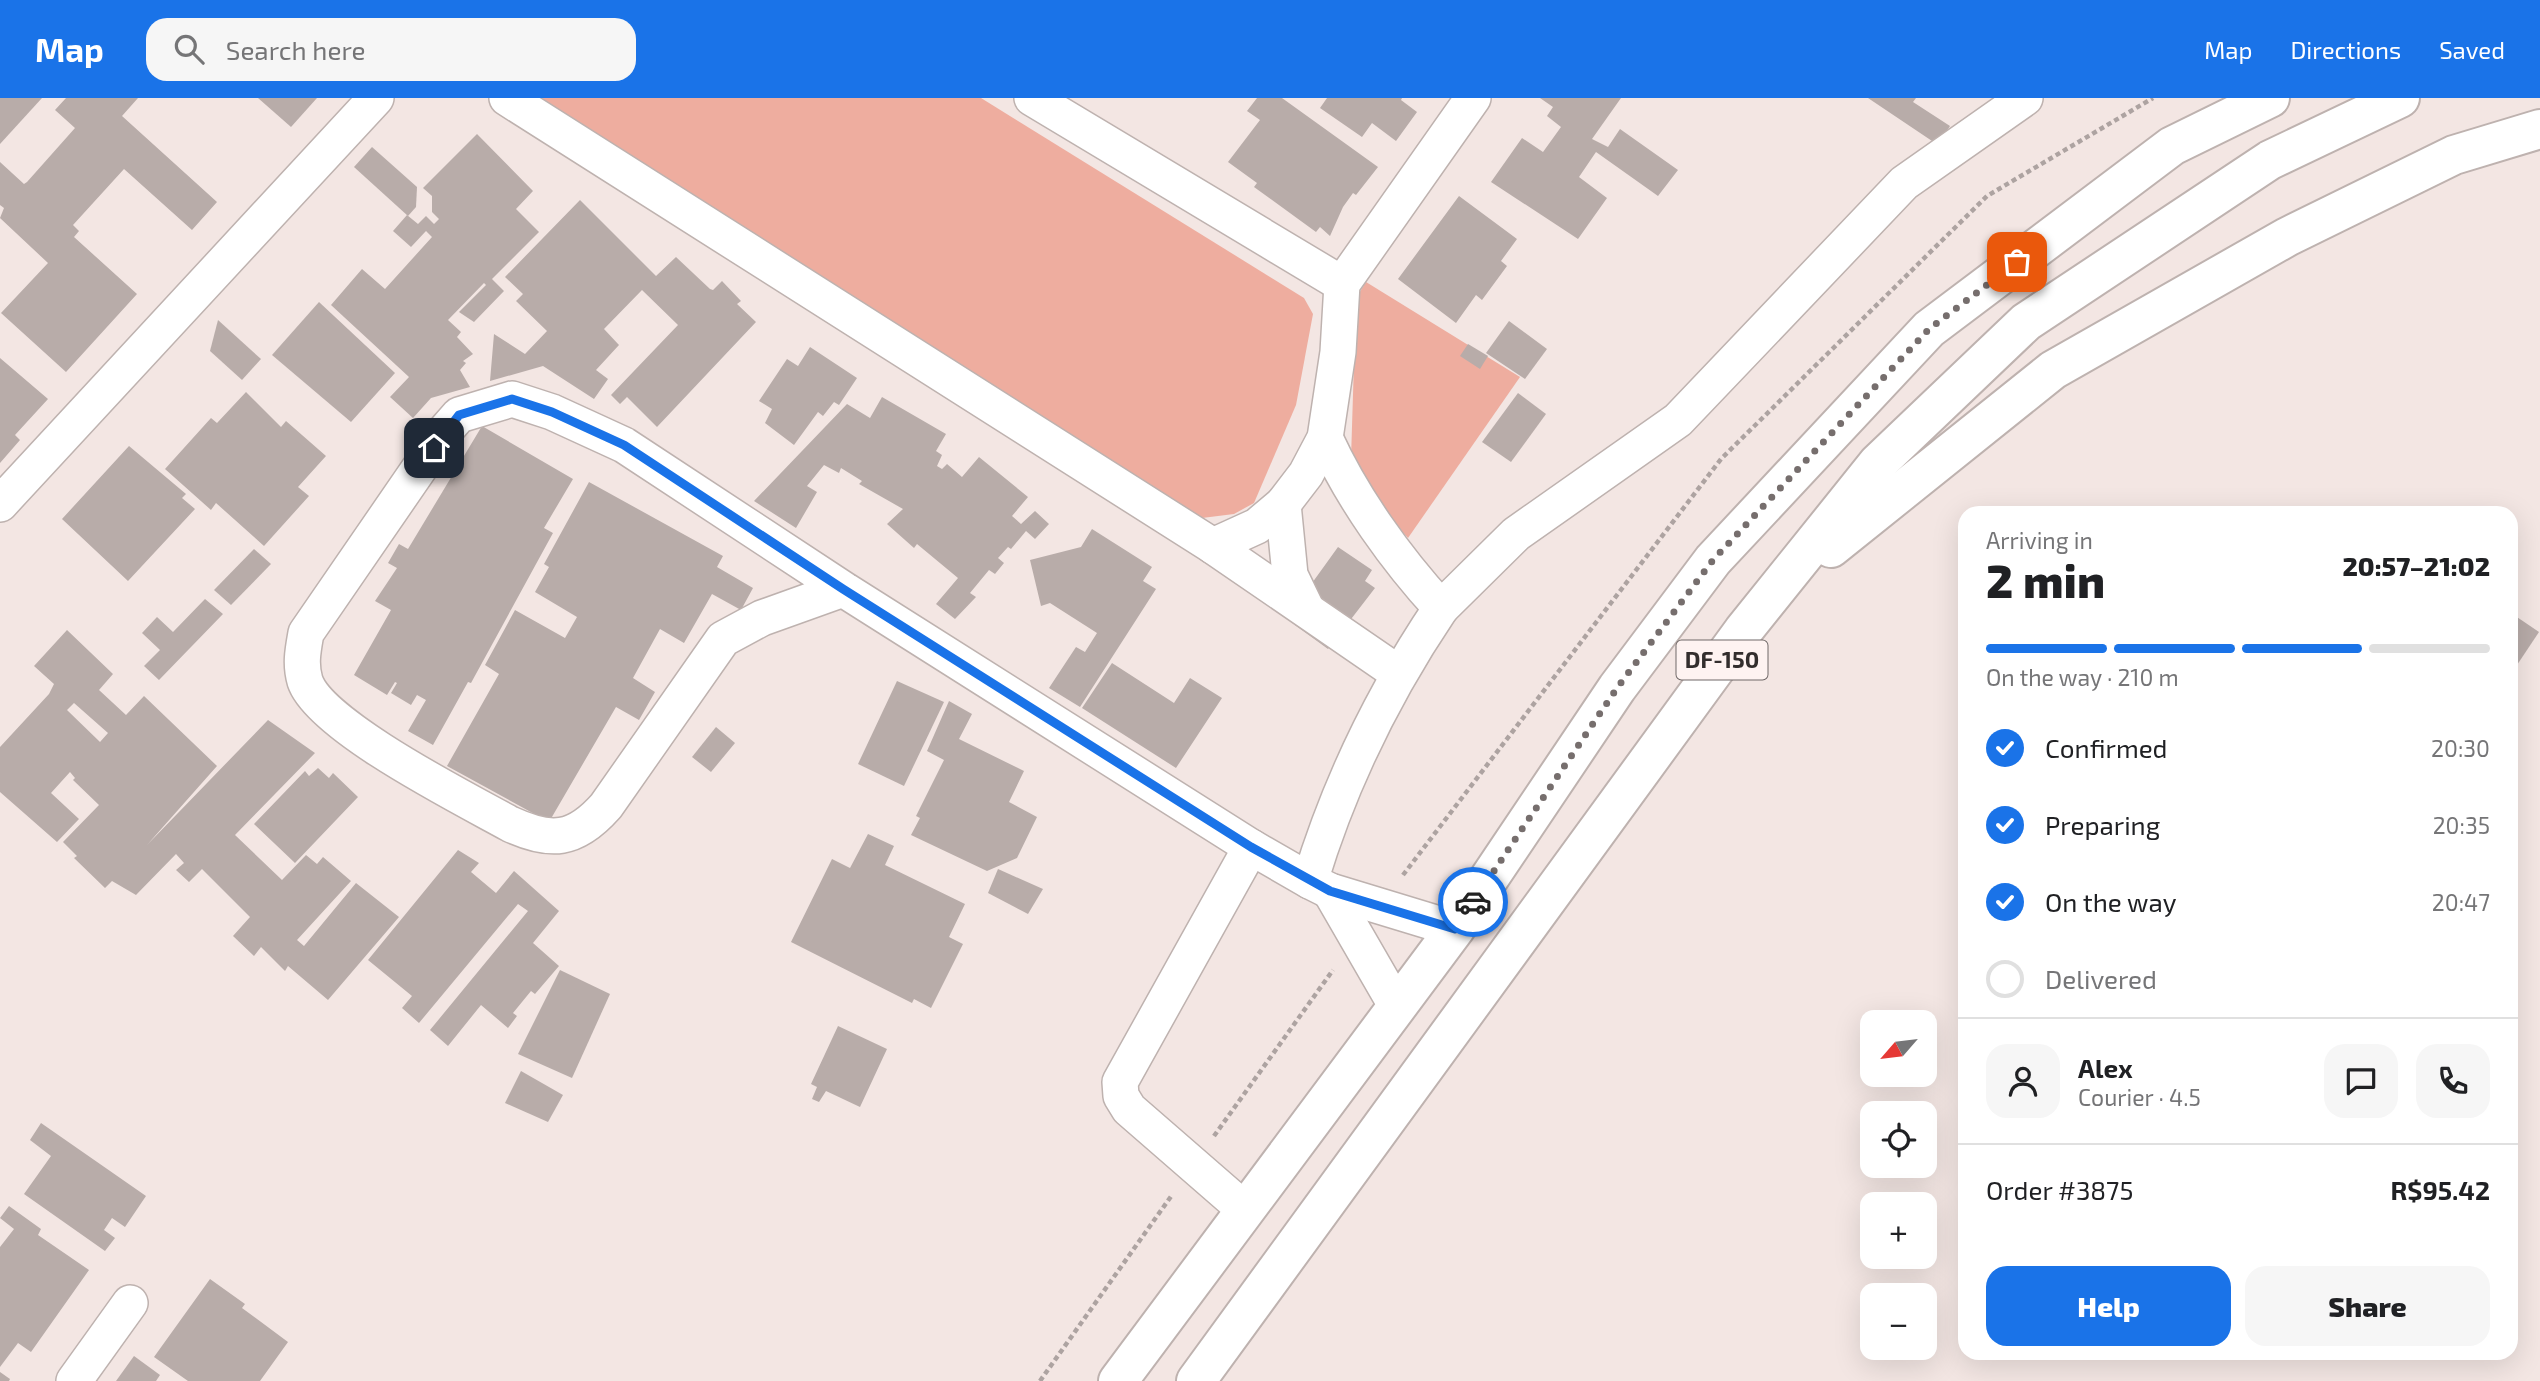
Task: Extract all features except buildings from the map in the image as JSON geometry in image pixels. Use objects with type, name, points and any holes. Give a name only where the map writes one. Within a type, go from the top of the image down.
[{"type":"main road","name":"DF-150","points":[[1118,1381],[1455,929],[1617,688],[1713,560],[1929,329],[2172,146],[2270,98]]},
{"type":"main road","name":"DF-150","points":[[1196,1381],[1743,631],[1878,463],[2026,322],[2270,160],[2400,98]]},
{"type":"main road","points":[[1743,631],[1845,535],[2053,370],[2311,226],[2454,155],[2540,129]]},
{"type":"street","points":[[0,504],[376,98]]},
{"type":"street","points":[[507,98],[1213,546],[1305,606],[1398,673]]},
{"type":"street","points":[[1032,98],[1342,284]]},
{"type":"street","points":[[1213,546],[1257,526],[1283,504],[1306,474],[1325,438],[1338,352],[1342,284],[1473,98]]},
{"type":"street","points":[[1397,1007],[1320,886],[1342,794],[1398,673],[1441,608],[1516,534],[1678,420],[1904,183],[2025,98]]},
{"type":"street","points":[[843,589],[762,618],[723,639],[606,806],[590,824],[567,834],[537,836],[510,824],[337,721],[306,683],[301,659],[306,633],[445,431],[459,415],[512,399],[552,412],[624,445],[843,589],[1251,847],[1320,886],[1455,929]]},
{"type":"street","points":[[1325,438],[1342,474],[1413,575],[1441,608]]},
{"type":"street","points":[[1283,504],[1290,575],[1305,606]]},
{"type":"street","points":[[1244,1209],[1129,1110],[1121,1096],[1121,1082],[1251,847]]},
{"type":"street","points":[[74,1381],[130,1303]]},
{"type":"shaded area","points":[[533,98],[981,98],[1304,298],[1313,314],[1296,405],[1254,503],[1234,514],[1202,518]]},
{"type":"shaded area","points":[[1366,282],[1520,377],[1408,538],[1378,505],[1351,458],[1356,298]]},
{"type":"way so far","points":[[1473,902],[1617,688],[1713,560],[1929,329],[2017,262]]},
{"type":"route","points":[[434,448],[459,415],[482,405],[512,399],[552,412],[624,445],[843,589],[1251,847],[1310,881],[1330,891],[1455,929],[1473,902]]}]
